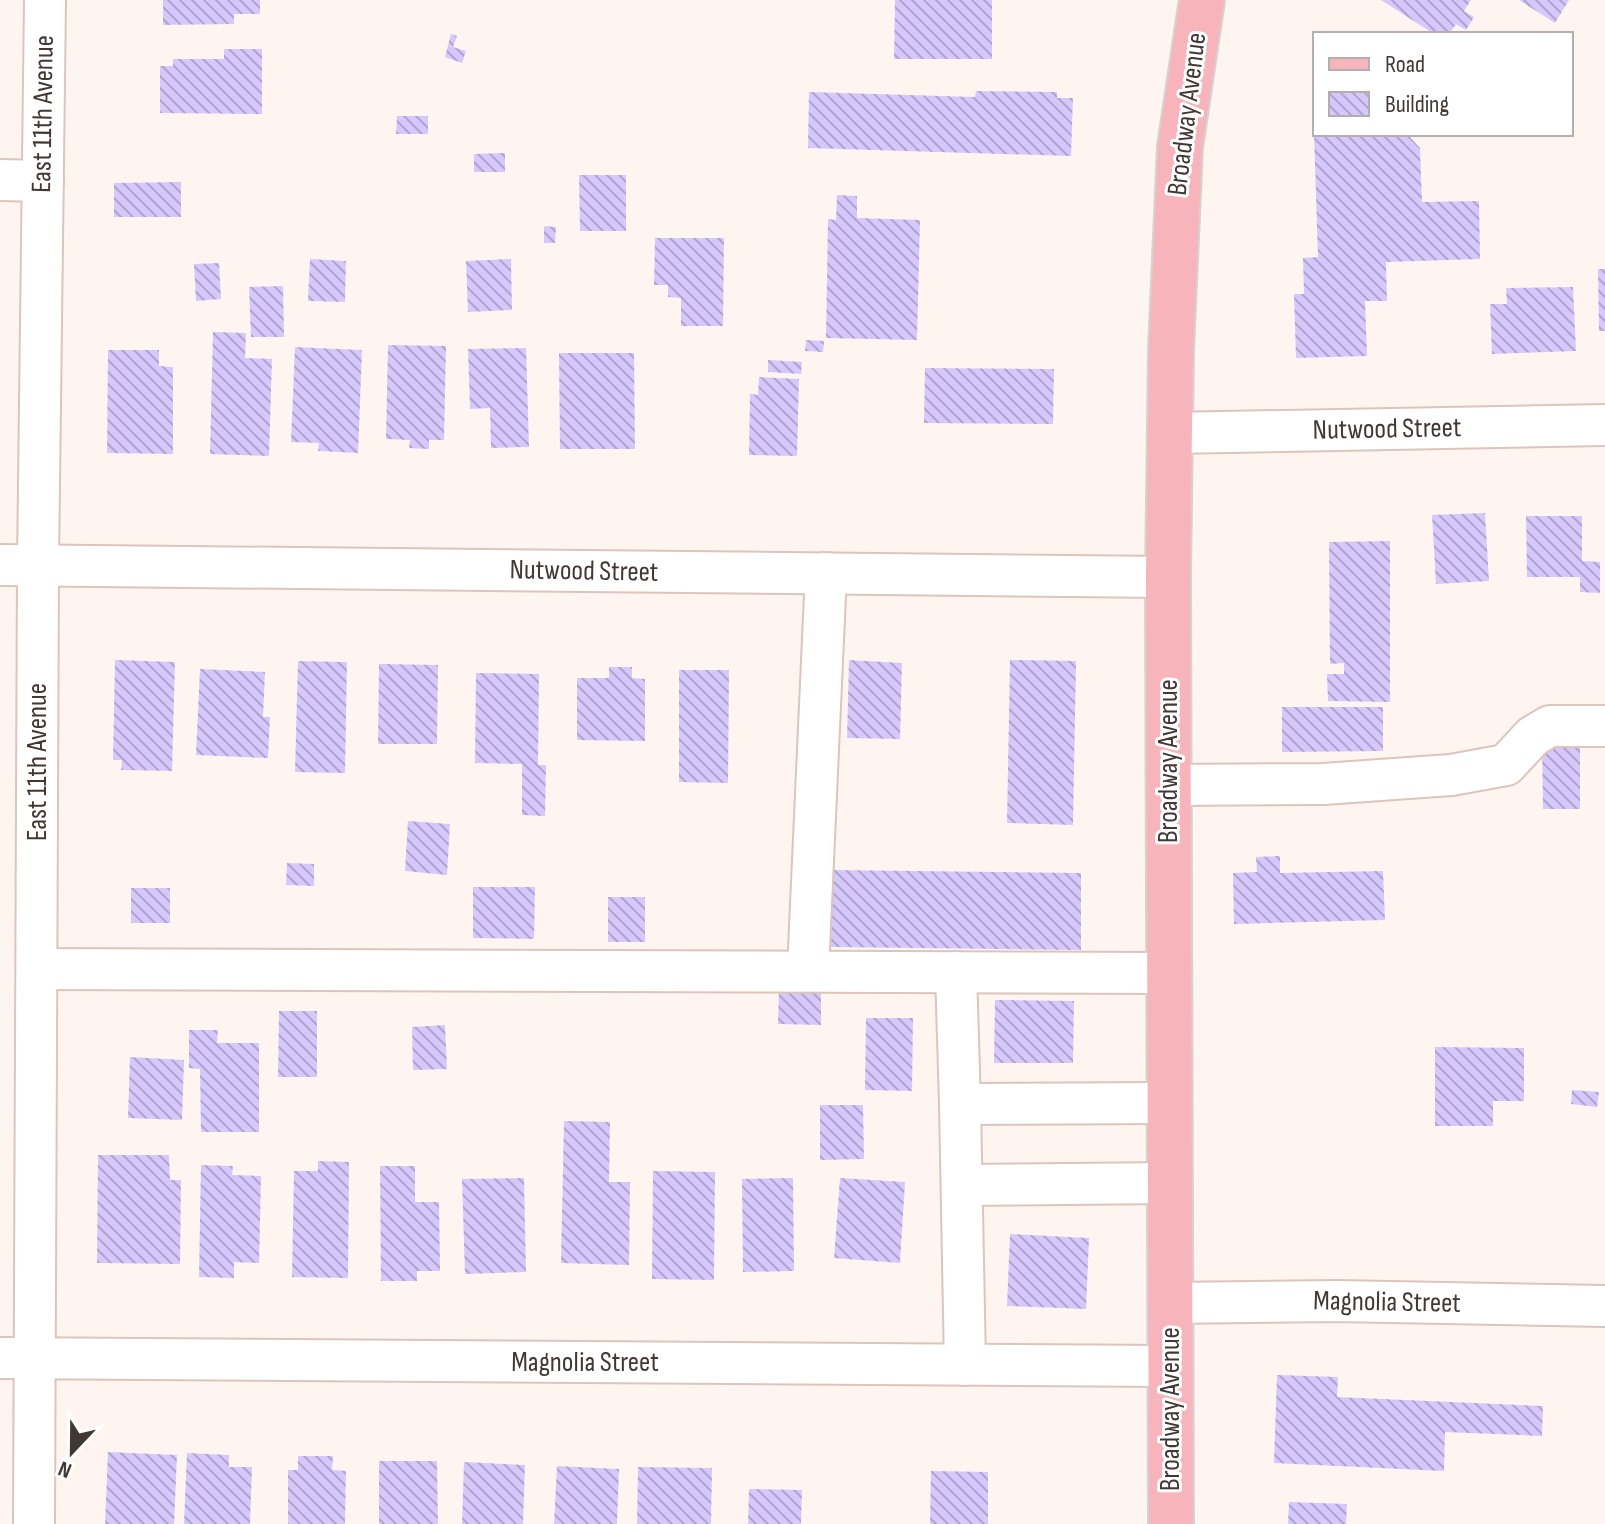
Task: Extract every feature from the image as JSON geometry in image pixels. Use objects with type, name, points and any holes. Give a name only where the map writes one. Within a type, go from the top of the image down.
[{"type":"main road","name":"Broadway Avenue","points":[[1171,1524],[1168,577],[1172,283],[1179,161],[1202,0]]},
{"type":"street","name":"East 11th Avenue","points":[[34,1524],[18,1358],[37,969],[19,565],[43,181],[45,0]]},
{"type":"street","points":[[0,180],[43,181]]},
{"type":"street","name":"Nutwood Street","points":[[1170,433],[1605,425]]},
{"type":"street","name":"Nutwood Street","points":[[19,565],[1168,577]]},
{"type":"street","points":[[808,971],[826,573]]},
{"type":"street","points":[[1168,785],[1323,784],[1451,775],[1506,765],[1533,736],[1550,726],[1605,726]]},
{"type":"street","points":[[37,969],[1169,973]]},
{"type":"street","points":[[956,972],[965,1365]]},
{"type":"street","points":[[960,1104],[1169,1103]]},
{"type":"street","points":[[962,1185],[1169,1183]]},
{"type":"street","name":"Magnolia Street","points":[[1169,1303],[1336,1301],[1605,1306]]},
{"type":"street","name":"Magnolia Street","points":[[18,1358],[1170,1366]]},
{"type":"building","points":[[163,0],[260,0],[260,14],[234,14],[234,24],[163,25]]},
{"type":"building","points":[[895,0],[992,0],[992,59],[894,59]]},
{"type":"building","points":[[1381,0],[1471,0],[1464,11],[1474,17],[1466,30],[1456,24],[1450,32],[1431,32]]},
{"type":"building","points":[[1519,0],[1569,0],[1555,23]]},
{"type":"building","points":[[451,34],[457,36],[453,47],[466,51],[462,63],[445,57]]},
{"type":"building","points":[[224,49],[262,49],[262,114],[160,113],[160,66],[173,66],[173,59],[224,59]]},
{"type":"building","points":[[976,91],[1057,92],[1057,98],[1073,98],[1071,156],[808,148],[809,92],[975,97]]},
{"type":"building","points":[[397,116],[428,116],[428,134],[396,134]]},
{"type":"building","points":[[1314,136],[1409,136],[1420,148],[1422,202],[1479,201],[1480,259],[1386,262],[1387,301],[1365,301],[1367,356],[1296,358],[1294,294],[1304,294],[1303,258],[1318,257]]},
{"type":"building","points":[[505,153],[505,172],[474,172],[474,154]]},
{"type":"building","points":[[579,175],[626,175],[626,231],[580,231]]},
{"type":"building","points":[[181,182],[181,217],[114,217],[114,183]]},
{"type":"building","points":[[837,195],[857,196],[857,218],[920,220],[917,340],[826,338],[828,219],[836,220]]},
{"type":"building","points":[[544,226],[556,227],[555,243],[544,243]]},
{"type":"building","points":[[655,238],[724,238],[723,326],[681,326],[681,298],[668,297],[668,285],[654,285]]},
{"type":"building","points":[[310,259],[346,261],[345,302],[308,301]]},
{"type":"building","points":[[511,259],[512,310],[468,312],[466,261]]},
{"type":"building","points":[[219,263],[221,299],[196,301],[194,264]]},
{"type":"building","points":[[1598,269],[1605,269],[1605,331],[1599,331]]},
{"type":"building","points":[[283,286],[284,337],[251,337],[249,287]]},
{"type":"building","points":[[1573,287],[1576,351],[1492,354],[1490,304],[1507,304],[1506,288]]},
{"type":"building","points":[[213,332],[246,333],[245,358],[272,359],[269,456],[210,454]]},
{"type":"building","points":[[806,340],[824,341],[823,352],[805,351]]},
{"type":"building","points":[[388,345],[446,346],[444,440],[429,440],[429,449],[409,448],[410,440],[386,439]]},
{"type":"building","points":[[295,347],[362,350],[358,453],[318,451],[319,443],[291,442]]},
{"type":"building","points":[[526,348],[529,447],[491,448],[490,408],[470,409],[468,349]]},
{"type":"building","points":[[108,350],[159,350],[159,366],[173,367],[173,454],[107,453]]},
{"type":"building","points":[[559,353],[634,353],[635,449],[560,449]]},
{"type":"building","points":[[768,360],[802,362],[801,374],[768,372]]},
{"type":"building","points":[[925,368],[1054,369],[1053,424],[924,423]]},
{"type":"building","points":[[759,377],[799,379],[797,456],[749,455],[750,394],[758,395]]},
{"type":"building","points":[[1485,513],[1489,581],[1436,584],[1432,515]]},
{"type":"building","points":[[1526,516],[1582,516],[1582,561],[1600,562],[1600,593],[1580,592],[1580,577],[1527,577]]},
{"type":"building","points":[[1390,541],[1390,702],[1328,701],[1327,674],[1344,674],[1344,663],[1330,664],[1329,542]]},
{"type":"building","points":[[115,660],[175,662],[172,771],[121,770],[122,760],[113,760]]},
{"type":"building","points":[[849,660],[902,663],[900,739],[847,738]]},
{"type":"building","points":[[1010,660],[1076,661],[1073,825],[1007,823]]},
{"type":"building","points":[[298,661],[347,662],[345,773],[295,772]]},
{"type":"building","points":[[379,664],[438,665],[437,744],[378,744]]},
{"type":"building","points":[[609,667],[632,667],[632,678],[645,679],[645,741],[577,740],[577,678],[609,678]]},
{"type":"building","points":[[200,669],[265,672],[263,717],[270,717],[268,758],[196,755]]},
{"type":"building","points":[[679,670],[729,670],[728,783],[679,782]]},
{"type":"building","points":[[476,673],[539,674],[538,765],[546,765],[545,816],[522,815],[522,764],[475,763]]},
{"type":"building","points":[[1282,707],[1383,707],[1383,751],[1282,752]]},
{"type":"building","points":[[1542,743],[1580,743],[1580,809],[1543,809]]},
{"type":"building","points":[[408,821],[450,824],[447,875],[405,871]]},
{"type":"building","points":[[1280,856],[1280,873],[1383,871],[1385,920],[1234,924],[1233,873],[1257,872],[1256,857]]},
{"type":"building","points":[[287,863],[314,864],[314,886],[286,885]]},
{"type":"building","points":[[832,870],[1081,873],[1081,950],[831,947]]},
{"type":"building","points":[[473,887],[535,887],[534,939],[473,938]]},
{"type":"building","points":[[131,888],[170,888],[170,923],[131,923]]},
{"type":"building","points":[[608,897],[645,897],[645,942],[608,942]]},
{"type":"building","points":[[779,989],[821,990],[821,1025],[778,1024]]},
{"type":"building","points":[[995,1000],[1074,1001],[1073,1063],[994,1063]]},
{"type":"building","points":[[279,1011],[317,1011],[317,1077],[278,1077]]},
{"type":"building","points":[[866,1018],[913,1018],[912,1091],[865,1090]]},
{"type":"building","points":[[445,1025],[447,1069],[413,1070],[412,1027]]},
{"type":"building","points":[[189,1030],[218,1030],[217,1043],[259,1043],[259,1132],[201,1132],[200,1069],[189,1068]]},
{"type":"building","points":[[1435,1047],[1524,1048],[1524,1101],[1493,1101],[1493,1126],[1435,1126]]},
{"type":"building","points":[[130,1057],[184,1060],[182,1120],[128,1118]]},
{"type":"building","points":[[1572,1090],[1599,1092],[1597,1107],[1571,1104]]},
{"type":"building","points":[[820,1105],[863,1105],[864,1159],[820,1160]]},
{"type":"building","points":[[564,1121],[610,1122],[609,1182],[630,1182],[629,1265],[561,1263]]},
{"type":"building","points":[[98,1155],[169,1155],[170,1180],[181,1180],[180,1264],[97,1263]]},
{"type":"building","points":[[318,1161],[349,1162],[348,1278],[292,1277],[294,1171],[318,1171]]},
{"type":"building","points":[[201,1165],[233,1166],[232,1175],[261,1176],[259,1263],[234,1262],[234,1278],[199,1277]]},
{"type":"building","points":[[380,1166],[415,1166],[415,1202],[439,1202],[440,1271],[417,1271],[417,1281],[381,1281]]},
{"type":"building","points":[[653,1171],[715,1172],[714,1280],[652,1279]]},
{"type":"building","points":[[524,1178],[526,1272],[465,1274],[462,1179]]},
{"type":"building","points":[[793,1178],[794,1271],[743,1272],[742,1179]]},
{"type":"building","points":[[840,1178],[905,1182],[900,1263],[834,1258]]},
{"type":"building","points":[[1010,1234],[1089,1238],[1086,1309],[1007,1306]]},
{"type":"building","points":[[1277,1375],[1338,1377],[1337,1397],[1543,1406],[1542,1436],[1445,1432],[1444,1471],[1274,1463]]},
{"type":"building","points":[[108,1452],[177,1455],[174,1524],[105,1524]]},
{"type":"building","points":[[187,1453],[229,1455],[229,1467],[252,1467],[250,1524],[184,1524]]},
{"type":"building","points":[[298,1456],[333,1456],[332,1470],[346,1471],[345,1524],[288,1524],[288,1470],[298,1470]]},
{"type":"building","points":[[379,1461],[437,1461],[438,1524],[379,1524]]},
{"type":"building","points":[[464,1462],[525,1465],[523,1524],[462,1524]]},
{"type":"building","points":[[557,1466],[619,1469],[617,1524],[554,1524]]},
{"type":"building","points":[[638,1467],[712,1468],[711,1524],[637,1524]]},
{"type":"building","points":[[931,1471],[988,1472],[988,1524],[930,1524]]},
{"type":"building","points":[[749,1489],[802,1490],[801,1524],[748,1524]]},
{"type":"building","points":[[1289,1502],[1347,1504],[1346,1524],[1288,1524]]}]
